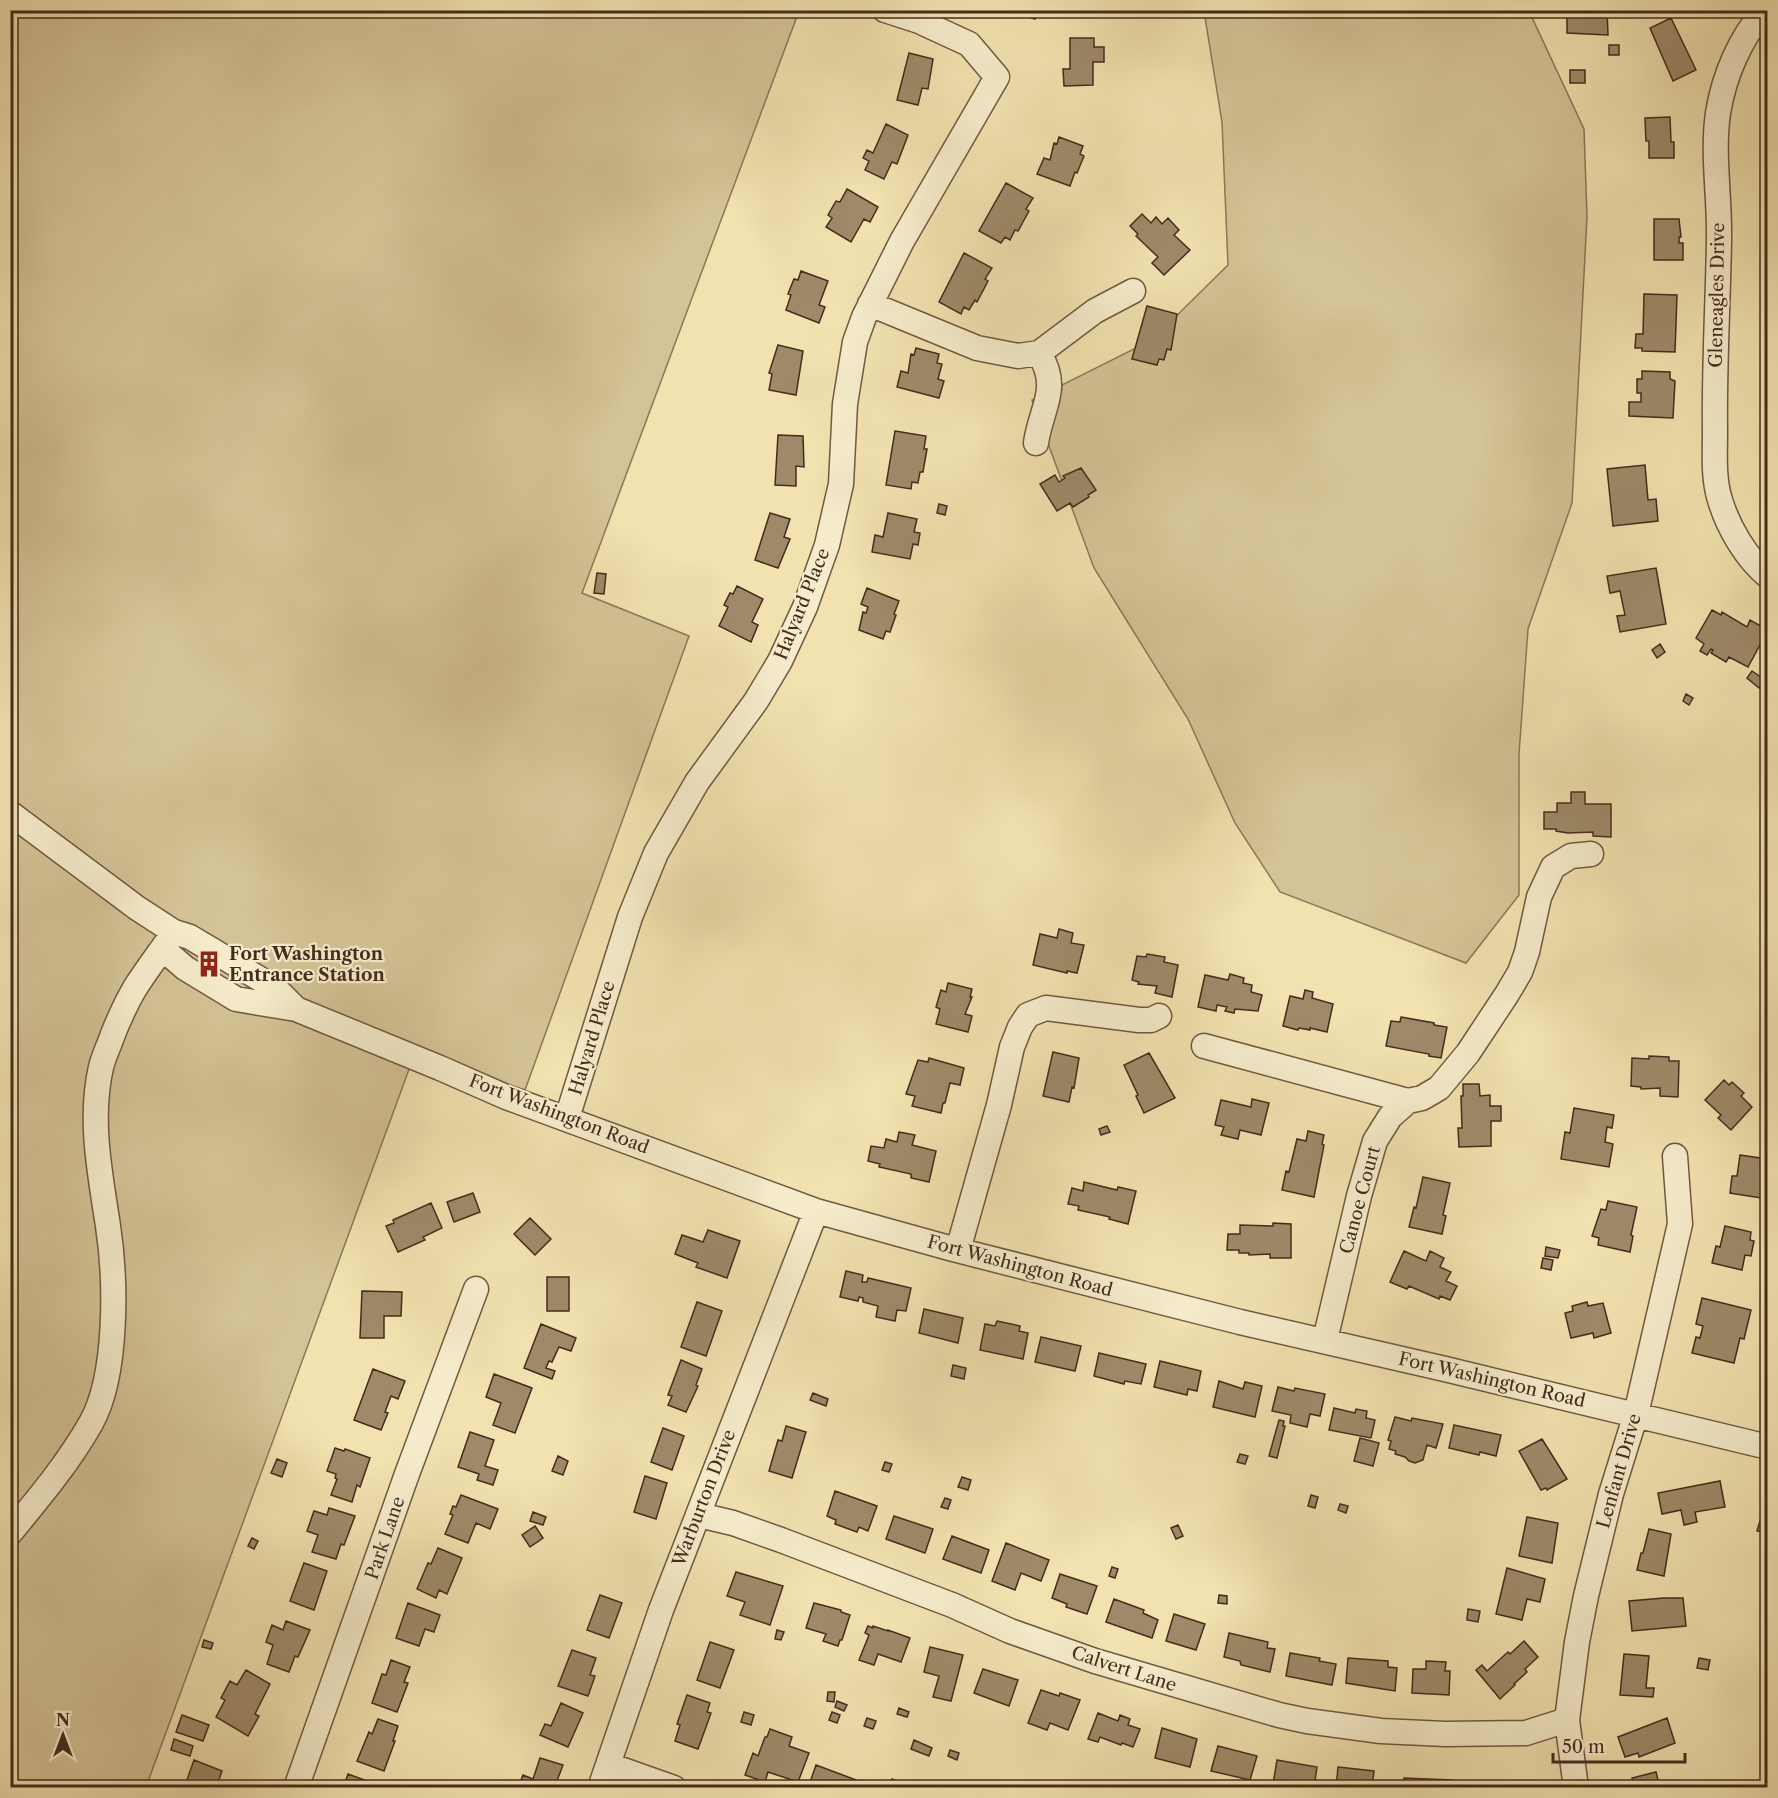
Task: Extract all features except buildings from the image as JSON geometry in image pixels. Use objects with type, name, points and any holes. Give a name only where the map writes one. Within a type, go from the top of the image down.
[{"type":"street","name":"Halyard Place","points":[[567,1118],[630,917],[656,853],[697,782],[756,701],[780,661],[805,607],[827,544],[835,510],[840,484],[845,404],[855,342],[870,304],[902,241],[997,77],[969,44],[919,21],[885,10]]},
{"type":"street","name":"Gleneagles Drive","points":[[1752,15],[1728,74],[1720,102],[1716,131],[1719,238],[1714,400],[1715,471],[1720,500],[1729,521],[1750,556],[1767,576]]},
{"type":"street","points":[[870,304],[977,348],[1018,356],[1039,353],[1095,311],[1133,291]]},
{"type":"street","points":[[1036,443],[1051,381],[1048,367],[1039,353]]},
{"type":"street","points":[[10,813],[137,908],[168,941],[135,988],[121,1013],[101,1067],[95,1124],[97,1159],[112,1267],[111,1352],[107,1375],[93,1421],[48,1486],[10,1533]]},
{"type":"street","points":[[1204,1046],[1408,1101],[1422,1098],[1439,1088],[1468,1053],[1520,972],[1527,952],[1539,897],[1553,867],[1571,856],[1591,854]]},
{"type":"street","name":"Fort Washington Road","points":[[296,1009],[274,988],[190,937],[168,941],[185,968],[219,991],[236,999],[296,1009],[506,1097],[816,1211],[1240,1322],[1325,1340],[1767,1447]]},
{"type":"street","points":[[219,991],[235,965]]},
{"type":"street","points":[[958,1250],[999,1105],[1012,1047],[1028,1015],[1046,1008],[1139,1020],[1151,1020],[1159,1016]]},
{"type":"street","name":"Canoe Court","points":[[1325,1340],[1359,1196],[1375,1141],[1390,1117],[1408,1101]]},
{"type":"street","name":"Lenfant Drive","points":[[1576,1788],[1567,1719],[1577,1642],[1611,1494],[1636,1414],[1680,1224],[1675,1156]]},
{"type":"street","name":"Warburton Drive","points":[[600,1788],[648,1646],[816,1211]]},
{"type":"street","name":"Park Lane","points":[[296,1788],[406,1474],[476,1289]]},
{"type":"street","name":"Calvert Lane","points":[[699,1515],[733,1523],[781,1540],[925,1594],[1010,1631],[1095,1661],[1288,1717],[1381,1731],[1457,1734],[1526,1733],[1567,1719]]},
{"type":"street","points":[[609,1765],[674,1788]]},
{"type":"shaded area","points":[[11,11],[799,11],[582,593],[689,636],[525,1090],[415,1053],[146,1787],[11,1788]]},
{"type":"shaded area","points":[[1204,11],[1529,11],[1584,129],[1587,217],[1572,503],[1528,629],[1519,754],[1519,895],[1466,963],[1280,892],[1235,823],[1188,719],[1094,568],[1032,400],[1152,340],[1228,265],[1222,122]]},
{"type":"place","name":"Fort Washington Entrance Station","points":[[209,964]]}]
